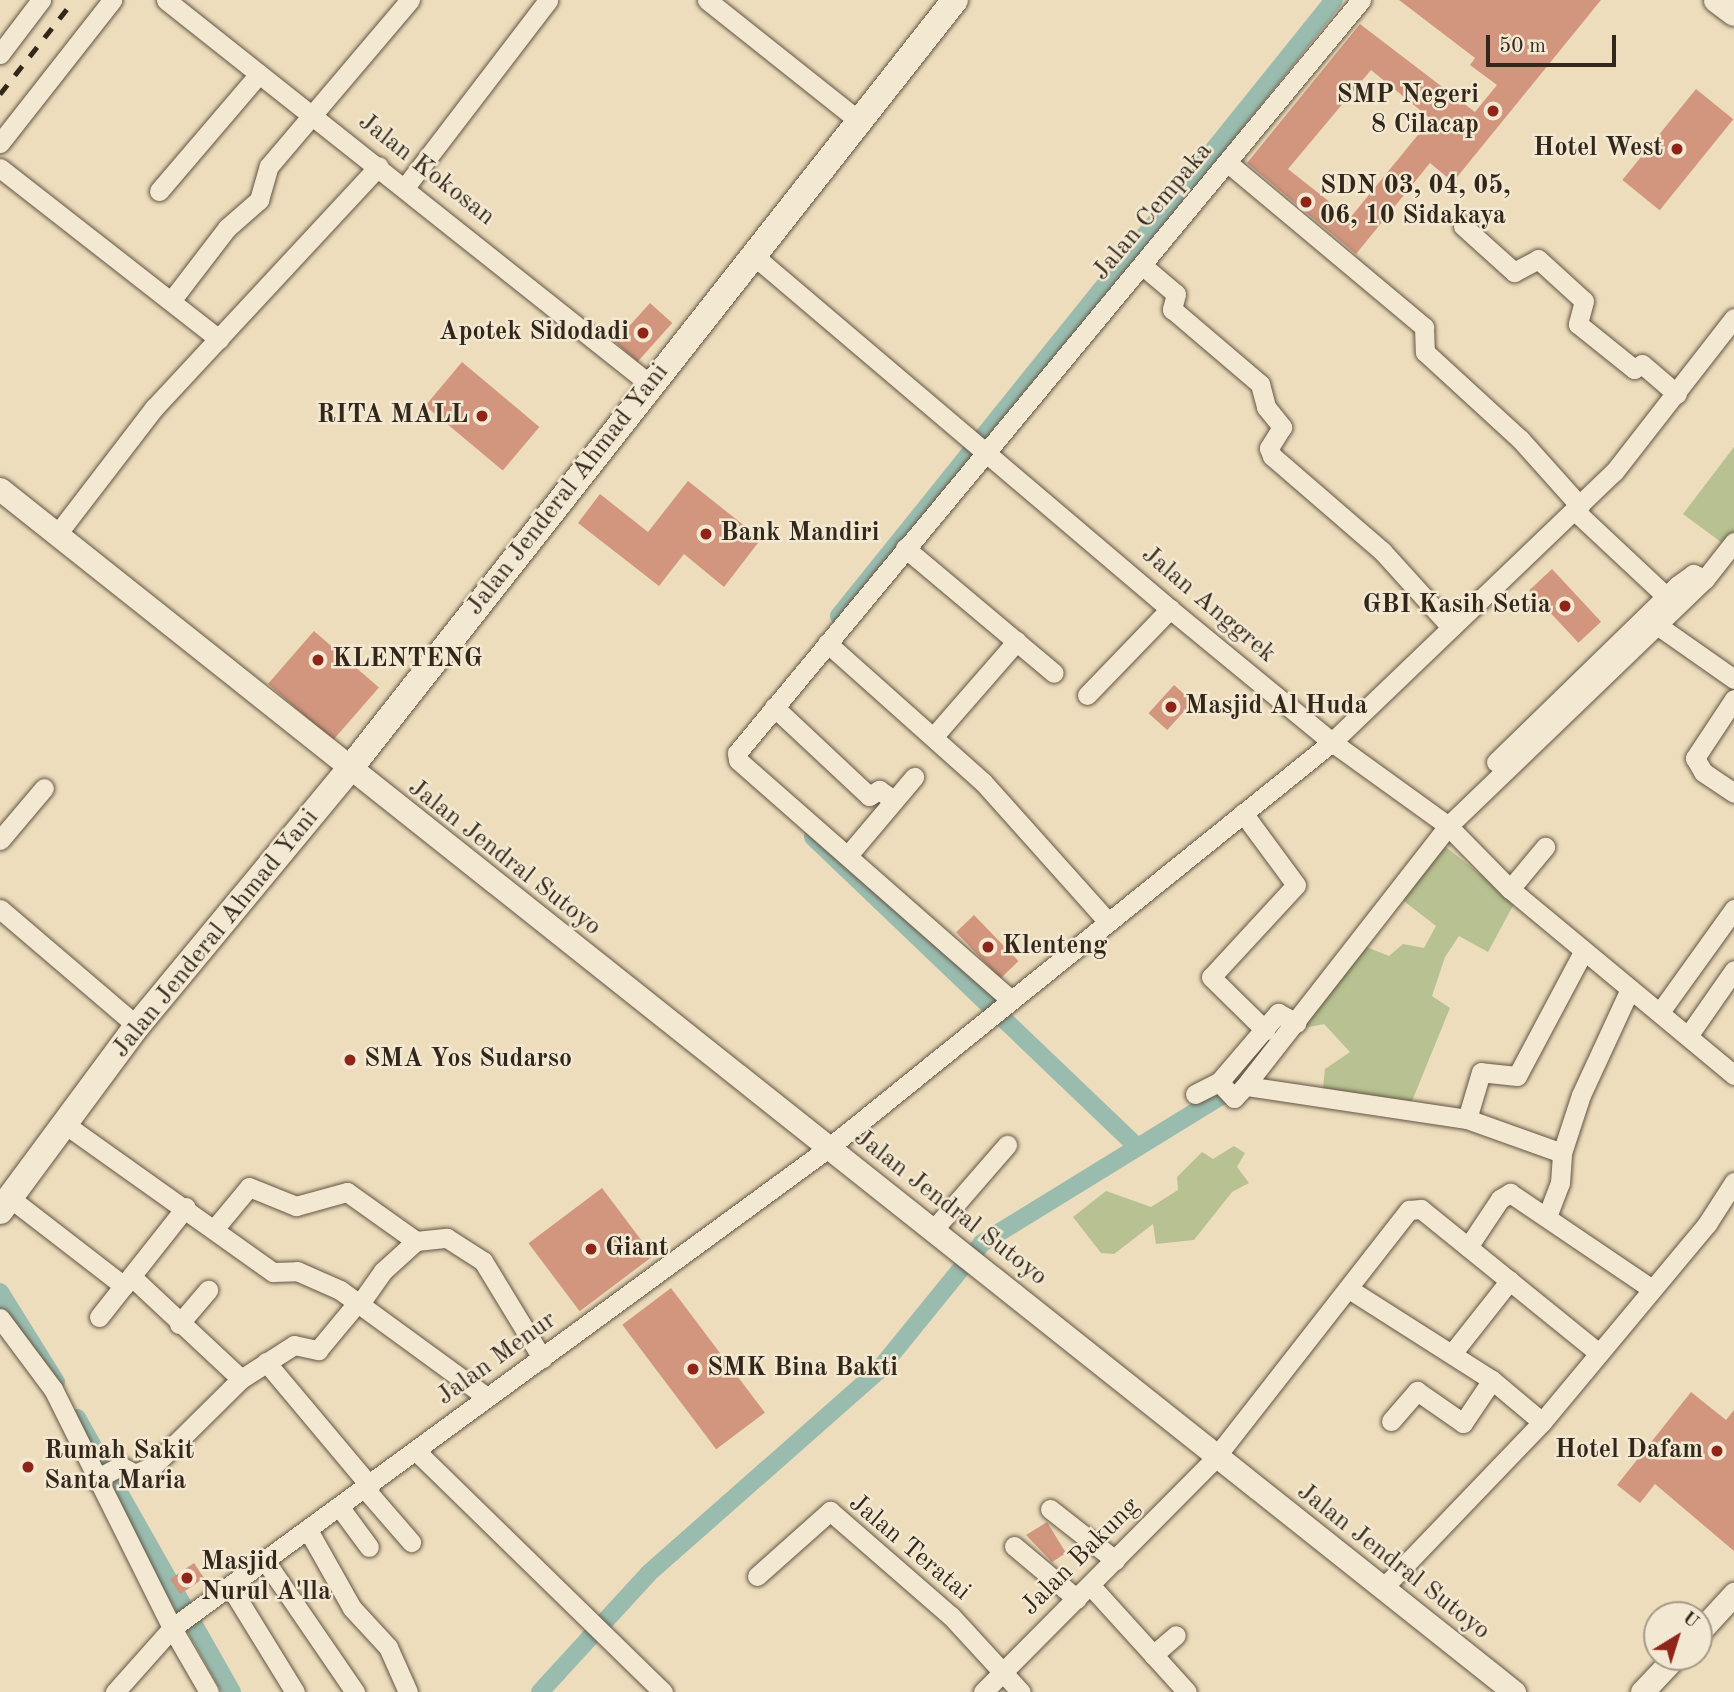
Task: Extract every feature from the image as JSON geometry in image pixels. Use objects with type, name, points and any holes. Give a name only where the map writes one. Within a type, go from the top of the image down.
[{"type":"main road","name":"Jalan Jenderal Ahmad Yani","points":[[5,1204],[137,1026],[348,771],[955,0]]},
{"type":"main road","points":[[1717,0],[1734,13]]},
{"type":"street","points":[[0,54],[41,0]]},
{"type":"street","points":[[0,142],[113,0]]},
{"type":"street","name":"Jalan Kokosan","points":[[166,0],[406,186],[651,385]]},
{"type":"street","points":[[171,301],[227,228],[259,200],[269,166],[410,0]]},
{"type":"street","points":[[406,186],[548,0]]},
{"type":"street","points":[[708,0],[858,120]]},
{"type":"street","name":"Jalan Cempaka","points":[[849,854],[737,758],[774,707],[905,548],[977,450],[1143,266],[1361,0]]},
{"type":"street","points":[[159,191],[259,74]]},
{"type":"street","points":[[1228,163],[1424,327],[1425,352],[1520,439],[1577,508],[1667,597]]},
{"type":"street","points":[[58,533],[154,408],[379,166]]},
{"type":"street","points":[[0,168],[219,339]]},
{"type":"street","points":[[1463,226],[1514,272],[1538,259],[1585,302],[1578,324],[1634,369],[1642,364],[1677,394]]},
{"type":"street","name":"Jalan Anggrek","points":[[752,255],[977,450],[1170,609],[1332,742],[1443,823],[1510,890],[1734,1075]]},
{"type":"street","points":[[1143,266],[1176,295],[1171,308],[1260,384],[1266,407],[1283,427],[1268,452],[1382,551],[1451,627]]},
{"type":"street","name":"Jalan Menur","points":[[115,1692],[174,1626],[341,1509],[487,1397],[827,1149],[1332,742],[1577,508],[1677,394],[1734,318]]},
{"type":"street","name":"Jalan Jendral Sutoyo","points":[[0,489],[58,533],[348,771],[827,1149],[970,1258],[1215,1458],[1514,1692]]},
{"type":"street","points":[[1443,823],[1657,625],[1734,542]]},
{"type":"street","points":[[905,548],[1054,673]]},
{"type":"street","points":[[1229,1087],[1290,1019],[1443,823],[1667,597],[1700,577]]},
{"type":"street","points":[[1087,695],[1170,609]]},
{"type":"street","points":[[1657,625],[1734,679]]},
{"type":"street","points":[[934,736],[1017,641]]},
{"type":"street","points":[[827,643],[934,736],[992,791],[1108,922]]},
{"type":"street","points":[[1734,699],[1695,758],[1703,772],[1734,793]]},
{"type":"street","points":[[774,707],[869,796],[879,790],[894,800]]},
{"type":"street","points":[[914,777],[849,854],[1004,1005]]},
{"type":"street","points":[[0,840],[44,788]]},
{"type":"street","points":[[1243,813],[1296,885],[1211,977],[1265,1030]]},
{"type":"street","points":[[1510,890],[1545,847]]},
{"type":"street","points":[[0,909],[137,1026]]},
{"type":"street","points":[[1660,1012],[1734,909]]},
{"type":"street","points":[[1467,1119],[1481,1072],[1517,1076],[1583,952]]},
{"type":"street","points":[[1688,1036],[1734,971]]},
{"type":"street","points":[[1548,1214],[1560,1183],[1562,1153],[1581,1095],[1630,989]]},
{"type":"street","points":[[1229,1087],[1265,1030],[1290,1019]]},
{"type":"street","points":[[1195,1094],[1229,1087],[1467,1119],[1562,1153]]},
{"type":"street","points":[[66,1125],[186,1207],[273,1272],[312,1276],[358,1304],[487,1397]]},
{"type":"street","points":[[933,1230],[1007,1145]]},
{"type":"street","points":[[1383,1588],[1542,1422],[1652,1289],[1734,1182]]},
{"type":"street","points":[[215,1228],[249,1187],[296,1206],[343,1192],[386,1216],[416,1241]]},
{"type":"street","points":[[1598,1353],[1468,1247],[1505,1193],[1548,1214],[1652,1289]]},
{"type":"street","points":[[5,1204],[128,1282],[241,1379]]},
{"type":"street","points":[[99,1317],[186,1207]]},
{"type":"street","name":"Jalan Bakung","points":[[984,1692],[1215,1458],[1414,1208],[1468,1247]]},
{"type":"street","points":[[107,1473],[135,1474],[153,1466],[241,1379],[294,1345],[318,1350],[382,1272],[416,1241],[447,1238],[483,1261],[542,1358]]},
{"type":"street","points":[[1454,1351],[1510,1280]]},
{"type":"street","points":[[1349,1289],[1454,1351],[1542,1422]]},
{"type":"street","points":[[179,1324],[208,1290]]},
{"type":"street","points":[[0,1318],[38,1363],[107,1473],[174,1626],[209,1692]]},
{"type":"street","points":[[266,1362],[411,1542]]},
{"type":"street","points":[[1391,1421],[1419,1391],[1463,1423],[1492,1380]]},
{"type":"street","points":[[416,1451],[663,1692]]},
{"type":"street","points":[[341,1509],[369,1548]]},
{"type":"street","points":[[1050,1509],[1115,1560]]},
{"type":"street","name":"Jalan Teratai","points":[[757,1576],[830,1511],[951,1616],[1021,1692]]},
{"type":"street","points":[[308,1530],[352,1608],[388,1647],[408,1692]]},
{"type":"street","points":[[1014,1546],[1084,1592],[1153,1655],[1187,1692]]},
{"type":"street","points":[[266,1562],[355,1692]]},
{"type":"street","points":[[231,1588],[295,1692]]},
{"type":"street","points":[[1713,1621],[1730,1607]]},
{"type":"street","points":[[1153,1655],[1176,1635]]},
{"type":"street","points":[[1642,1692],[1662,1671]]},
{"type":"green space","points":[[1734,447],[1734,533],[1725,545],[1683,514]]},
{"type":"green space","points":[[1442,844],[1515,902],[1488,952],[1459,936],[1445,957],[1432,996],[1450,1008],[1412,1101],[1322,1097],[1325,1069],[1350,1052],[1324,1024],[1295,1030],[1364,946],[1389,956],[1403,944],[1424,948],[1436,926],[1400,898]]},
{"type":"green space","points":[[1234,1146],[1245,1153],[1237,1167],[1249,1183],[1232,1192],[1194,1240],[1156,1244],[1153,1224],[1114,1254],[1101,1253],[1073,1217],[1106,1191],[1151,1207],[1178,1190],[1177,1177],[1202,1152],[1213,1159]]},
{"type":"building","points":[[1399,0],[1601,0],[1453,182],[1430,163],[1356,254],[1247,163],[1360,24],[1475,112],[1497,85],[1470,65],[1475,58]],"holes":[[[1371,70],[1431,119],[1350,218],[1288,169]]]},
{"type":"building","name":"Hotel West","points":[[1696,89],[1733,119],[1660,210],[1622,180]]},
{"type":"building","name":"Apotek Sidodadi","points":[[650,303],[672,323],[637,362],[615,342]]},
{"type":"building","name":"RITA MALL","points":[[462,362],[539,427],[503,471],[425,406]]},
{"type":"building","points":[[688,481],[761,539],[724,587],[684,554],[659,586],[578,523],[600,494],[648,532]]},
{"type":"building","name":"GBI Kasih Setia","points":[[1552,569],[1601,622],[1578,643],[1529,590]]},
{"type":"building","name":"KLENTENG","points":[[314,631],[379,687],[333,740],[268,684]]},
{"type":"building","name":"Masjid Al Huda","points":[[1174,685],[1193,702],[1167,730],[1149,713]]},
{"type":"building","name":"Klenteng","points":[[974,915],[1018,961],[1000,978],[956,932]]},
{"type":"building","name":"Giant","points":[[602,1188],[653,1256],[580,1311],[529,1243]]},
{"type":"building","name":"SMK Bina Bakti","points":[[671,1288],[765,1413],[716,1449],[622,1325]]},
{"type":"building","points":[[1691,1392],[1726,1420],[1734,1410],[1734,1551],[1655,1484],[1640,1503],[1617,1485]]},
{"type":"building","points":[[1047,1522],[1066,1553],[1052,1562],[1026,1535]]},
{"type":"building","name":"Masjid Nurul A'lla","points":[[194,1563],[204,1578],[180,1594],[170,1579]]},
{"type":"waterway","points":[[839,616],[1334,0]]},
{"type":"waterway","points":[[813,837],[1137,1147]]},
{"type":"waterway","points":[[540,1692],[649,1573],[878,1371],[982,1243],[1239,1085]]},
{"type":"waterway","points":[[0,1292],[56,1382]]},
{"type":"waterway","points":[[77,1418],[232,1692]]},
{"type":"railway","points":[[0,94],[74,0]]},
{"type":"place","name":"SMP Negeri 8 Cilacap","points":[[1493,111]]},
{"type":"place","name":"Hotel West","points":[[1677,149]]},
{"type":"place","name":"SDN 03, 04, 05, 06, 10 Sidakaya","points":[[1306,202]]},
{"type":"place","name":"Apotek Sidodadi","points":[[643,333]]},
{"type":"place","name":"RITA MALL","points":[[482,416]]},
{"type":"place","name":"Bank Mandiri","points":[[706,534]]},
{"type":"place","name":"GBI Kasih Setia","points":[[1565,606]]},
{"type":"place","name":"KLENTENG","points":[[318,660]]},
{"type":"place","name":"Masjid Al Huda","points":[[1171,707]]},
{"type":"place","name":"Klenteng","points":[[988,947]]},
{"type":"place","name":"SMA Yos Sudarso","points":[[350,1060]]},
{"type":"place","name":"Giant","points":[[591,1249]]},
{"type":"place","name":"SMK Bina Bakti","points":[[693,1369]]},
{"type":"place","name":"Hotel Dafam","points":[[1717,1451]]},
{"type":"place","name":"Rumah Sakit Santa Maria","points":[[28,1467]]},
{"type":"place","name":"Masjid Nurul A'lla","points":[[187,1578]]}]
